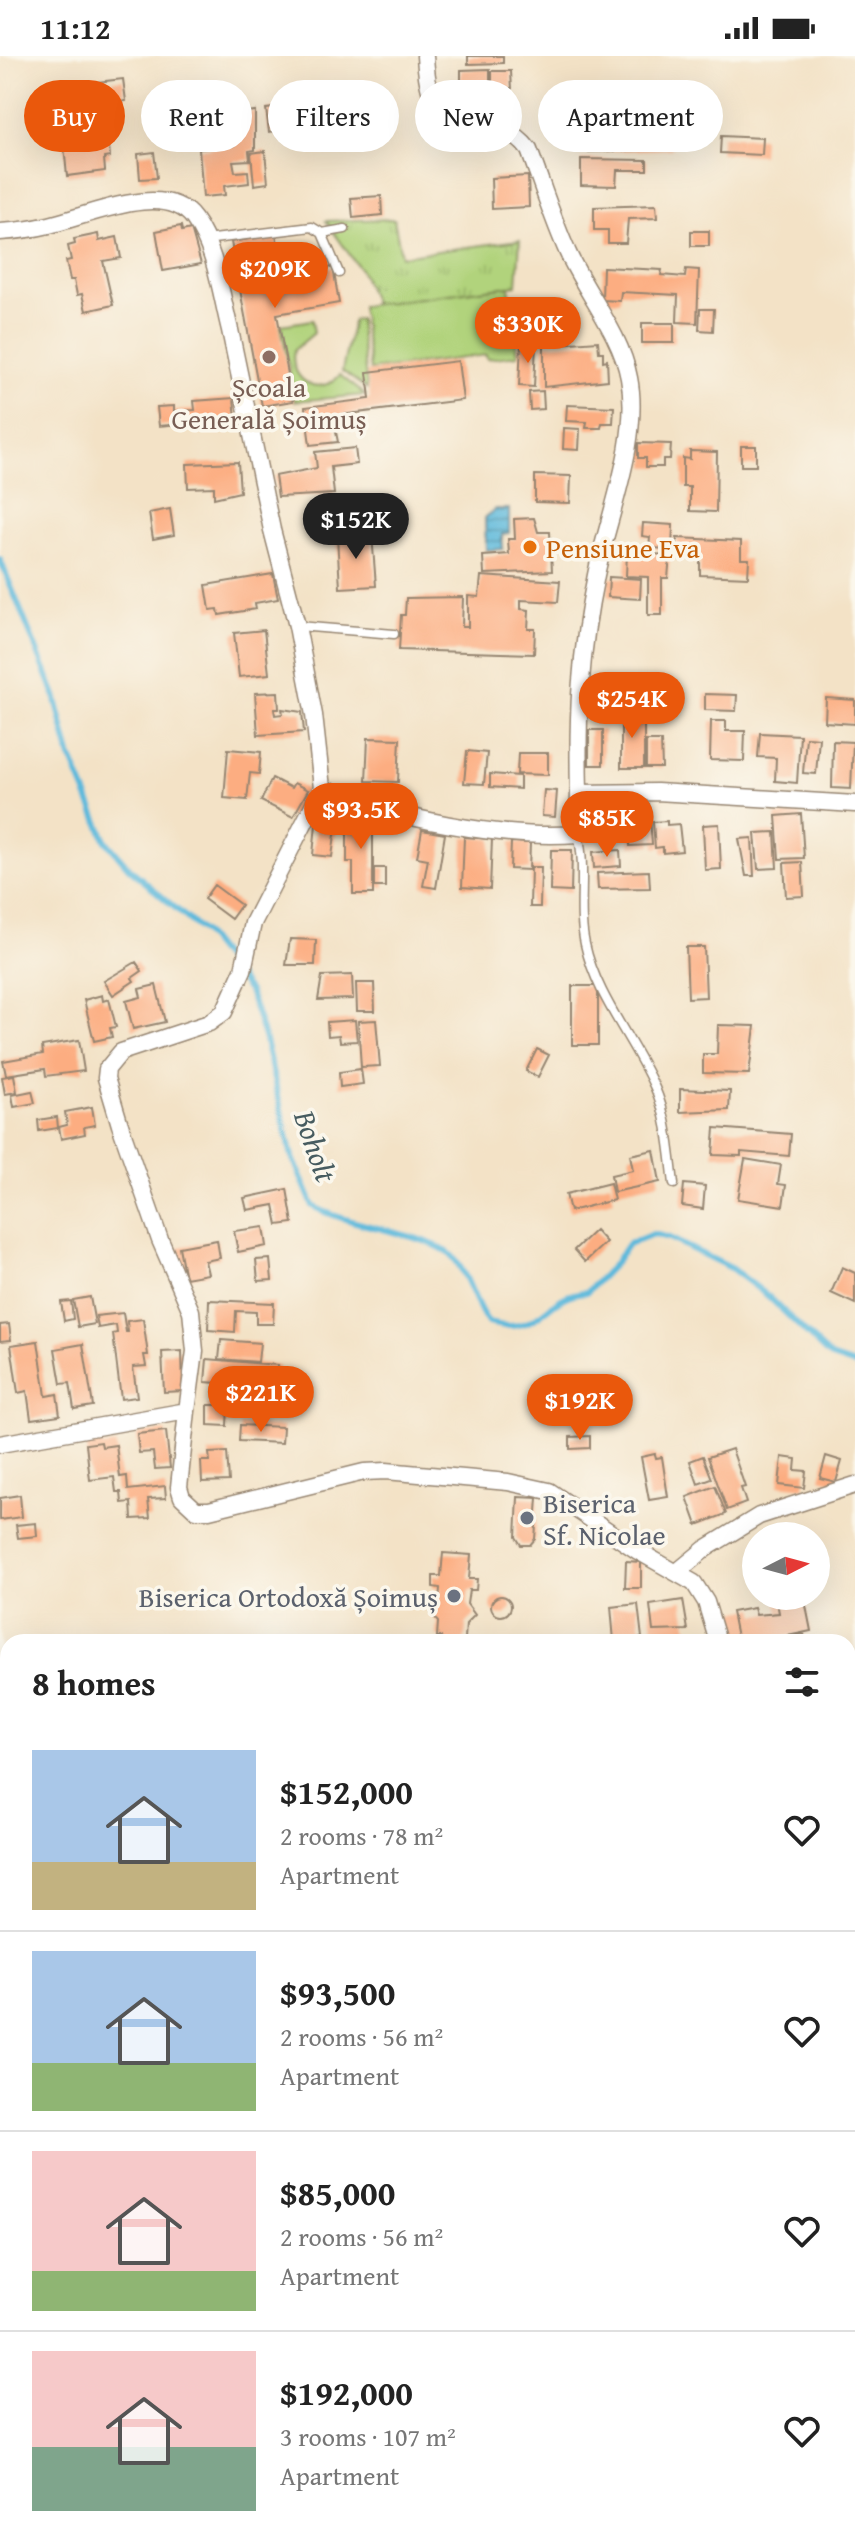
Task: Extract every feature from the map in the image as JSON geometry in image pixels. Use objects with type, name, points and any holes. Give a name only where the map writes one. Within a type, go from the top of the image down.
[{"type":"street","points":[[322,788],[350,800],[468,826],[520,834],[578,834],[580,664],[597,571],[621,472],[632,402],[630,380],[618,348],[568,252],[529,150],[522,140],[507,131],[455,124],[444,118],[430,97],[425,56]]},
{"type":"street","points":[[0,232],[51,225],[150,201],[172,202],[187,210],[205,240],[230,330],[314,715],[322,788],[253,923],[243,970],[224,1012],[209,1023],[121,1052],[107,1069],[106,1078],[160,1240],[191,1311],[195,1351],[179,1487],[182,1497],[196,1510],[209,1510],[364,1472],[508,1482],[549,1491],[638,1551],[677,1572],[701,1591],[715,1634]]},
{"type":"street","points":[[579,793],[657,792],[855,804]]},
{"type":"street","points":[[0,1444],[187,1411]]},
{"type":"street","points":[[677,1572],[705,1549],[759,1516],[855,1485]]},
{"type":"lane","points":[[205,240],[300,226],[312,227],[322,233],[339,273]]},
{"type":"lane","points":[[322,233],[345,229]]},
{"type":"lane","points":[[297,626],[394,634]]},
{"type":"lane","points":[[578,834],[582,851],[585,945],[610,1006],[656,1090],[665,1120],[674,1184]]},
{"type":"green space","points":[[394,219],[401,256],[520,240],[517,285],[374,304],[361,271],[326,221]]},
{"type":"green space","points":[[509,286],[518,355],[487,359],[486,355],[370,370],[361,306]]},
{"type":"green space","points":[[359,319],[367,389],[342,371],[353,320]]},
{"type":"green space","points":[[312,320],[314,333],[294,350],[293,360],[300,377],[314,385],[323,385],[340,375],[365,395],[295,401],[281,325]]},
{"type":"water","points":[[495,509],[509,509],[509,533],[502,534],[503,549],[486,550],[485,518]]},
{"type":"building","points":[[468,56],[503,56],[503,63],[468,64]]},
{"type":"building","points":[[490,69],[490,80],[461,80],[461,70]]},
{"type":"building","points":[[492,71],[511,71],[511,80],[492,80]]},
{"type":"building","points":[[252,111],[255,111],[255,150],[252,150]]},
{"type":"building","points":[[723,136],[763,138],[762,155],[720,153],[723,152]]},
{"type":"building","points":[[265,151],[268,183],[254,185],[251,153]]},
{"type":"building","points":[[65,152],[110,152],[110,157],[104,158],[105,171],[67,176]]},
{"type":"building","points":[[154,152],[157,178],[140,179],[138,154]]},
{"type":"building","points":[[199,152],[249,152],[250,160],[233,161],[235,172],[248,171],[249,183],[224,186],[225,195],[203,197]]},
{"type":"building","points":[[581,159],[647,160],[647,170],[617,170],[616,186],[581,185]]},
{"type":"building","points":[[528,176],[529,207],[492,209],[491,178]]},
{"type":"building","points":[[381,196],[382,215],[353,218],[351,198]]},
{"type":"building","points":[[656,205],[657,218],[628,219],[626,243],[608,243],[608,230],[594,230],[594,207]]},
{"type":"building","points":[[181,226],[182,231],[191,229],[201,264],[163,271],[156,231]]},
{"type":"building","points":[[691,231],[709,231],[709,246],[691,246]]},
{"type":"building","points":[[98,234],[99,241],[117,237],[121,258],[103,261],[113,305],[86,311],[82,294],[77,295],[74,280],[70,280],[66,261],[71,260],[68,246],[75,244],[74,239]]},
{"type":"building","name":"Școala Generală Șoimuș","points":[[276,234],[280,258],[260,262],[264,280],[333,267],[339,303],[277,314],[293,401],[262,406],[231,242]]},
{"type":"building","points":[[603,267],[662,270],[661,275],[685,277],[686,269],[699,270],[697,323],[677,322],[678,295],[621,292],[620,301],[602,300]]},
{"type":"building","points":[[700,309],[714,309],[713,331],[699,330]]},
{"type":"building","points":[[642,323],[674,323],[674,343],[642,343]]},
{"type":"building","points":[[598,341],[603,361],[607,360],[608,380],[544,387],[544,345]]},
{"type":"building","points":[[521,343],[536,344],[534,387],[519,386]]},
{"type":"building","points":[[458,361],[463,400],[341,415],[341,421],[334,422],[338,442],[310,445],[305,407],[370,399],[367,372]]},
{"type":"building","points":[[543,391],[544,409],[530,410],[529,392]]},
{"type":"building","points":[[234,398],[236,419],[159,426],[157,407],[174,406],[174,411],[195,410],[194,401]]},
{"type":"building","points":[[567,405],[614,407],[613,423],[602,423],[601,428],[586,428],[587,422],[566,421]]},
{"type":"building","points":[[564,428],[580,429],[579,450],[563,449]]},
{"type":"building","points":[[638,443],[671,444],[670,459],[663,459],[663,467],[646,467],[646,458],[638,458]]},
{"type":"building","points":[[741,446],[756,446],[756,466],[741,466]]},
{"type":"building","points":[[355,448],[357,464],[331,467],[334,494],[278,497],[275,476],[317,468],[315,452]]},
{"type":"building","points":[[690,451],[717,452],[716,512],[690,511],[690,487],[683,487],[683,458],[690,459]]},
{"type":"building","points":[[238,462],[240,492],[214,498],[214,487],[188,488],[187,464]]},
{"type":"building","points":[[535,475],[571,476],[570,503],[535,502]]},
{"type":"building","points":[[170,509],[174,535],[153,539],[149,513]]},
{"type":"building","name":"Pensiune Eva","points":[[534,518],[538,532],[550,532],[552,571],[484,574],[483,556],[509,554],[508,539],[515,539],[514,519]]},
{"type":"building","points":[[643,523],[673,525],[672,549],[649,548],[650,537],[642,536]]},
{"type":"building","points":[[372,534],[376,586],[340,588],[337,536]]},
{"type":"building","points":[[677,538],[741,541],[741,559],[749,559],[748,577],[700,575],[700,557],[677,556]]},
{"type":"building","points":[[627,553],[670,555],[668,578],[662,578],[662,615],[648,615],[648,577],[626,576]]},
{"type":"building","points":[[273,574],[278,599],[255,603],[256,609],[219,615],[218,609],[210,610],[206,585]]},
{"type":"building","points":[[481,576],[560,581],[558,602],[521,600],[521,609],[529,610],[528,629],[535,629],[534,654],[399,650],[401,615],[405,615],[406,598],[463,597],[462,627],[468,627],[468,596],[479,597]]},
{"type":"building","points":[[609,577],[641,579],[640,599],[608,597]]},
{"type":"building","points":[[264,630],[269,674],[239,677],[234,633]]},
{"type":"building","points":[[278,692],[279,709],[274,709],[275,715],[283,714],[282,709],[302,712],[304,732],[258,735],[255,693]]},
{"type":"building","points":[[705,694],[737,695],[736,711],[705,710]]},
{"type":"building","points":[[826,698],[855,700],[855,724],[825,722]]},
{"type":"building","points":[[621,711],[644,711],[644,768],[621,768]]},
{"type":"building","points":[[711,721],[726,721],[726,731],[745,731],[744,761],[710,760]]},
{"type":"building","points":[[589,730],[603,730],[603,765],[589,765]]},
{"type":"building","points":[[760,733],[800,735],[797,783],[775,781],[776,758],[758,757]]},
{"type":"building","points":[[806,737],[819,738],[816,774],[803,773]]},
{"type":"building","points":[[368,738],[400,739],[398,782],[366,781]]},
{"type":"building","points":[[646,741],[661,741],[662,768],[646,768]]},
{"type":"building","points":[[833,741],[853,742],[851,789],[832,788]]},
{"type":"building","points":[[228,749],[261,752],[259,774],[250,773],[247,800],[224,798]]},
{"type":"building","points":[[467,751],[487,753],[484,784],[464,783]]},
{"type":"building","points":[[518,753],[548,753],[548,775],[517,774]]},
{"type":"building","points":[[490,774],[520,776],[520,789],[490,787]]},
{"type":"building","points":[[272,778],[291,788],[294,783],[308,790],[293,817],[261,801]]},
{"type":"building","points":[[544,790],[557,791],[555,817],[542,816]]},
{"type":"building","points":[[649,804],[652,845],[630,846],[629,822],[604,827],[602,810]]},
{"type":"building","points":[[347,812],[373,812],[373,894],[353,894],[353,862],[347,862]]},
{"type":"building","points":[[801,814],[804,858],[779,859],[776,816]]},
{"type":"building","points":[[667,821],[667,825],[679,824],[682,851],[663,853],[663,847],[655,848],[653,822]]},
{"type":"building","points":[[316,824],[336,827],[332,857],[313,855]]},
{"type":"building","points":[[719,824],[721,869],[705,870],[703,825]]},
{"type":"building","points":[[422,830],[445,834],[436,888],[423,886],[428,859],[417,857]]},
{"type":"building","points":[[775,832],[777,868],[758,869],[755,833]]},
{"type":"building","points":[[464,837],[492,839],[490,889],[462,887]]},
{"type":"building","points":[[752,838],[754,876],[746,876],[739,839]]},
{"type":"building","points":[[511,842],[530,843],[529,870],[510,869]]},
{"type":"building","points":[[551,850],[572,850],[571,892],[550,891]]},
{"type":"building","points":[[620,850],[621,866],[594,868],[593,852]]},
{"type":"building","points":[[802,862],[804,896],[786,897],[784,863]]},
{"type":"building","points":[[531,867],[541,867],[540,907],[530,907]]},
{"type":"building","points":[[374,868],[385,868],[385,887],[374,887]]},
{"type":"building","points":[[649,871],[650,888],[598,889],[597,873]]},
{"type":"building","points":[[214,885],[241,905],[231,919],[204,899]]},
{"type":"building","points":[[290,939],[316,940],[315,965],[286,965]]},
{"type":"building","points":[[686,947],[704,947],[706,997],[688,998]]},
{"type":"building","points":[[136,962],[142,971],[132,978],[134,981],[113,995],[104,981]]},
{"type":"building","points":[[352,975],[353,999],[318,1000],[322,976]]},
{"type":"building","points":[[356,983],[374,983],[375,1011],[357,1011]]},
{"type":"building","points":[[156,985],[165,1022],[133,1029],[126,1001],[141,997],[139,989]]},
{"type":"building","points":[[572,986],[598,986],[598,1045],[572,1045]]},
{"type":"building","points":[[102,995],[103,1001],[109,999],[116,1027],[110,1028],[112,1037],[94,1041],[84,1000]]},
{"type":"building","points":[[355,1020],[357,1041],[340,1042],[339,1035],[328,1036],[327,1022]]},
{"type":"building","points":[[376,1020],[380,1066],[361,1067],[358,1021]]},
{"type":"building","points":[[718,1025],[755,1026],[749,1074],[703,1073],[703,1054],[717,1054]]},
{"type":"building","points":[[79,1040],[84,1071],[46,1076],[45,1069],[6,1075],[3,1061],[43,1054],[42,1046]]},
{"type":"building","points":[[537,1049],[549,1055],[538,1077],[526,1071]]},
{"type":"building","points":[[361,1069],[363,1084],[340,1087],[339,1072]]},
{"type":"building","points":[[14,1075],[17,1092],[5,1094],[2,1077]]},
{"type":"building","points":[[680,1089],[730,1091],[729,1110],[680,1112]]},
{"type":"building","points":[[32,1091],[35,1103],[14,1107],[12,1095]]},
{"type":"building","points":[[92,1107],[95,1125],[84,1127],[85,1134],[61,1139],[59,1127],[67,1125],[65,1112]]},
{"type":"building","points":[[57,1117],[58,1128],[39,1131],[38,1120]]},
{"type":"building","points":[[715,1128],[791,1134],[789,1156],[741,1152],[741,1156],[713,1155]]},
{"type":"building","points":[[654,1150],[660,1182],[614,1192],[611,1175],[633,1170],[630,1155]]},
{"type":"building","points":[[745,1159],[781,1165],[778,1184],[786,1185],[783,1206],[738,1199]]},
{"type":"building","points":[[610,1183],[614,1200],[570,1211],[566,1194]]},
{"type":"building","points":[[684,1184],[705,1186],[703,1209],[682,1206]]},
{"type":"building","points":[[287,1189],[293,1223],[278,1225],[274,1205],[247,1210],[244,1198]]},
{"type":"building","points":[[264,1227],[267,1246],[238,1252],[234,1231]]},
{"type":"building","points":[[595,1230],[606,1242],[585,1262],[574,1250]]},
{"type":"building","points":[[217,1240],[220,1258],[205,1261],[208,1274],[185,1278],[179,1247]]},
{"type":"building","points":[[270,1259],[272,1280],[258,1281],[256,1260]]},
{"type":"building","points":[[842,1267],[855,1273],[855,1304],[831,1293]]},
{"type":"building","points":[[90,1297],[95,1324],[78,1327],[73,1300]]},
{"type":"building","points":[[209,1300],[274,1303],[273,1324],[256,1324],[256,1312],[236,1311],[235,1332],[208,1330]]},
{"type":"building","points":[[71,1301],[73,1319],[64,1321],[61,1302]]},
{"type":"building","points":[[123,1313],[126,1332],[127,1321],[143,1319],[148,1355],[144,1355],[146,1366],[133,1367],[137,1397],[121,1399],[113,1334],[117,1333],[116,1325],[98,1328],[96,1316]]},
{"type":"building","points":[[9,1324],[11,1340],[0,1341],[0,1325]]},
{"type":"building","points":[[221,1340],[260,1343],[258,1362],[219,1359]]},
{"type":"building","points":[[38,1341],[46,1396],[57,1394],[60,1415],[31,1419],[27,1391],[18,1393],[11,1345]]},
{"type":"building","points":[[83,1344],[93,1406],[74,1409],[70,1383],[61,1384],[55,1349]]},
{"type":"building","points":[[182,1351],[183,1391],[164,1392],[162,1352]]},
{"type":"building","points":[[207,1359],[278,1365],[277,1387],[205,1382]]},
{"type":"building","points":[[208,1405],[228,1405],[227,1426],[208,1425]]},
{"type":"building","points":[[240,1425],[283,1427],[282,1443],[239,1441]]},
{"type":"building","points":[[166,1431],[170,1468],[155,1469],[153,1452],[139,1453],[137,1434]]},
{"type":"building","points":[[590,1436],[590,1448],[570,1449],[570,1437]]},
{"type":"building","points":[[101,1442],[102,1447],[116,1445],[120,1477],[127,1476],[128,1490],[165,1486],[166,1498],[148,1499],[150,1518],[132,1519],[131,1502],[122,1503],[121,1492],[116,1492],[114,1477],[90,1480],[86,1444]]},
{"type":"building","points":[[732,1449],[745,1487],[741,1488],[746,1503],[727,1510],[708,1457]]},
{"type":"building","points":[[227,1452],[229,1481],[202,1482],[201,1461],[210,1461],[209,1453]]},
{"type":"building","points":[[655,1454],[656,1458],[662,1457],[668,1497],[649,1500],[641,1457]]},
{"type":"building","points":[[703,1456],[712,1479],[698,1484],[690,1461]]},
{"type":"building","points":[[826,1456],[842,1461],[836,1482],[820,1478]]},
{"type":"building","points":[[782,1457],[796,1459],[795,1470],[806,1471],[804,1488],[779,1485]]},
{"type":"building","points":[[715,1486],[726,1514],[697,1525],[687,1497]]},
{"type":"building","points":[[20,1495],[22,1517],[0,1520],[0,1498]]},
{"type":"building","name":"Biserica Sf. Nicolae","points":[[518,1497],[538,1498],[535,1539],[530,1545],[521,1545],[516,1537]]},
{"type":"building","points":[[36,1523],[37,1536],[18,1538],[16,1525]]},
{"type":"building","name":"Biserica Ortodoxă Șoimuș","points":[[443,1553],[471,1555],[469,1579],[477,1579],[476,1590],[469,1590],[467,1604],[475,1615],[466,1624],[465,1634],[437,1634],[438,1622],[430,1613],[432,1606],[439,1602],[440,1588],[433,1587],[433,1576],[441,1576]]},
{"type":"building","points":[[626,1561],[641,1562],[641,1588],[625,1588]]},
{"type":"building","points":[[501,1596],[508,1599],[511,1606],[508,1613],[501,1616],[494,1613],[491,1606],[494,1599]]},
{"type":"building","points":[[683,1600],[688,1630],[653,1631],[650,1605]]},
{"type":"building","points":[[638,1604],[642,1634],[613,1634],[611,1607]]},
{"type":"building","points":[[755,1610],[756,1615],[779,1613],[778,1610],[807,1610],[811,1631],[797,1634],[736,1634],[732,1612]]},
{"type":"waterway","name":"Boholt","points":[[0,559],[55,695],[70,755],[106,841],[129,868],[203,932],[249,991],[265,1040],[291,1153],[313,1206],[443,1249],[458,1264],[488,1323],[507,1326],[521,1325],[561,1299],[587,1292],[615,1263],[628,1244],[653,1234],[669,1238],[731,1268],[768,1296],[831,1357],[855,1365]]},
{"type":"place","name":"Școala Generală Șoimuș","points":[[269,357]]},
{"type":"place","name":"Pensiune Eva","points":[[530,547]]},
{"type":"place","name":"Biserica Sf. Nicolae","points":[[527,1518]]},
{"type":"place","name":"Biserica Ortodoxă Șoimuș","points":[[454,1596]]}]
